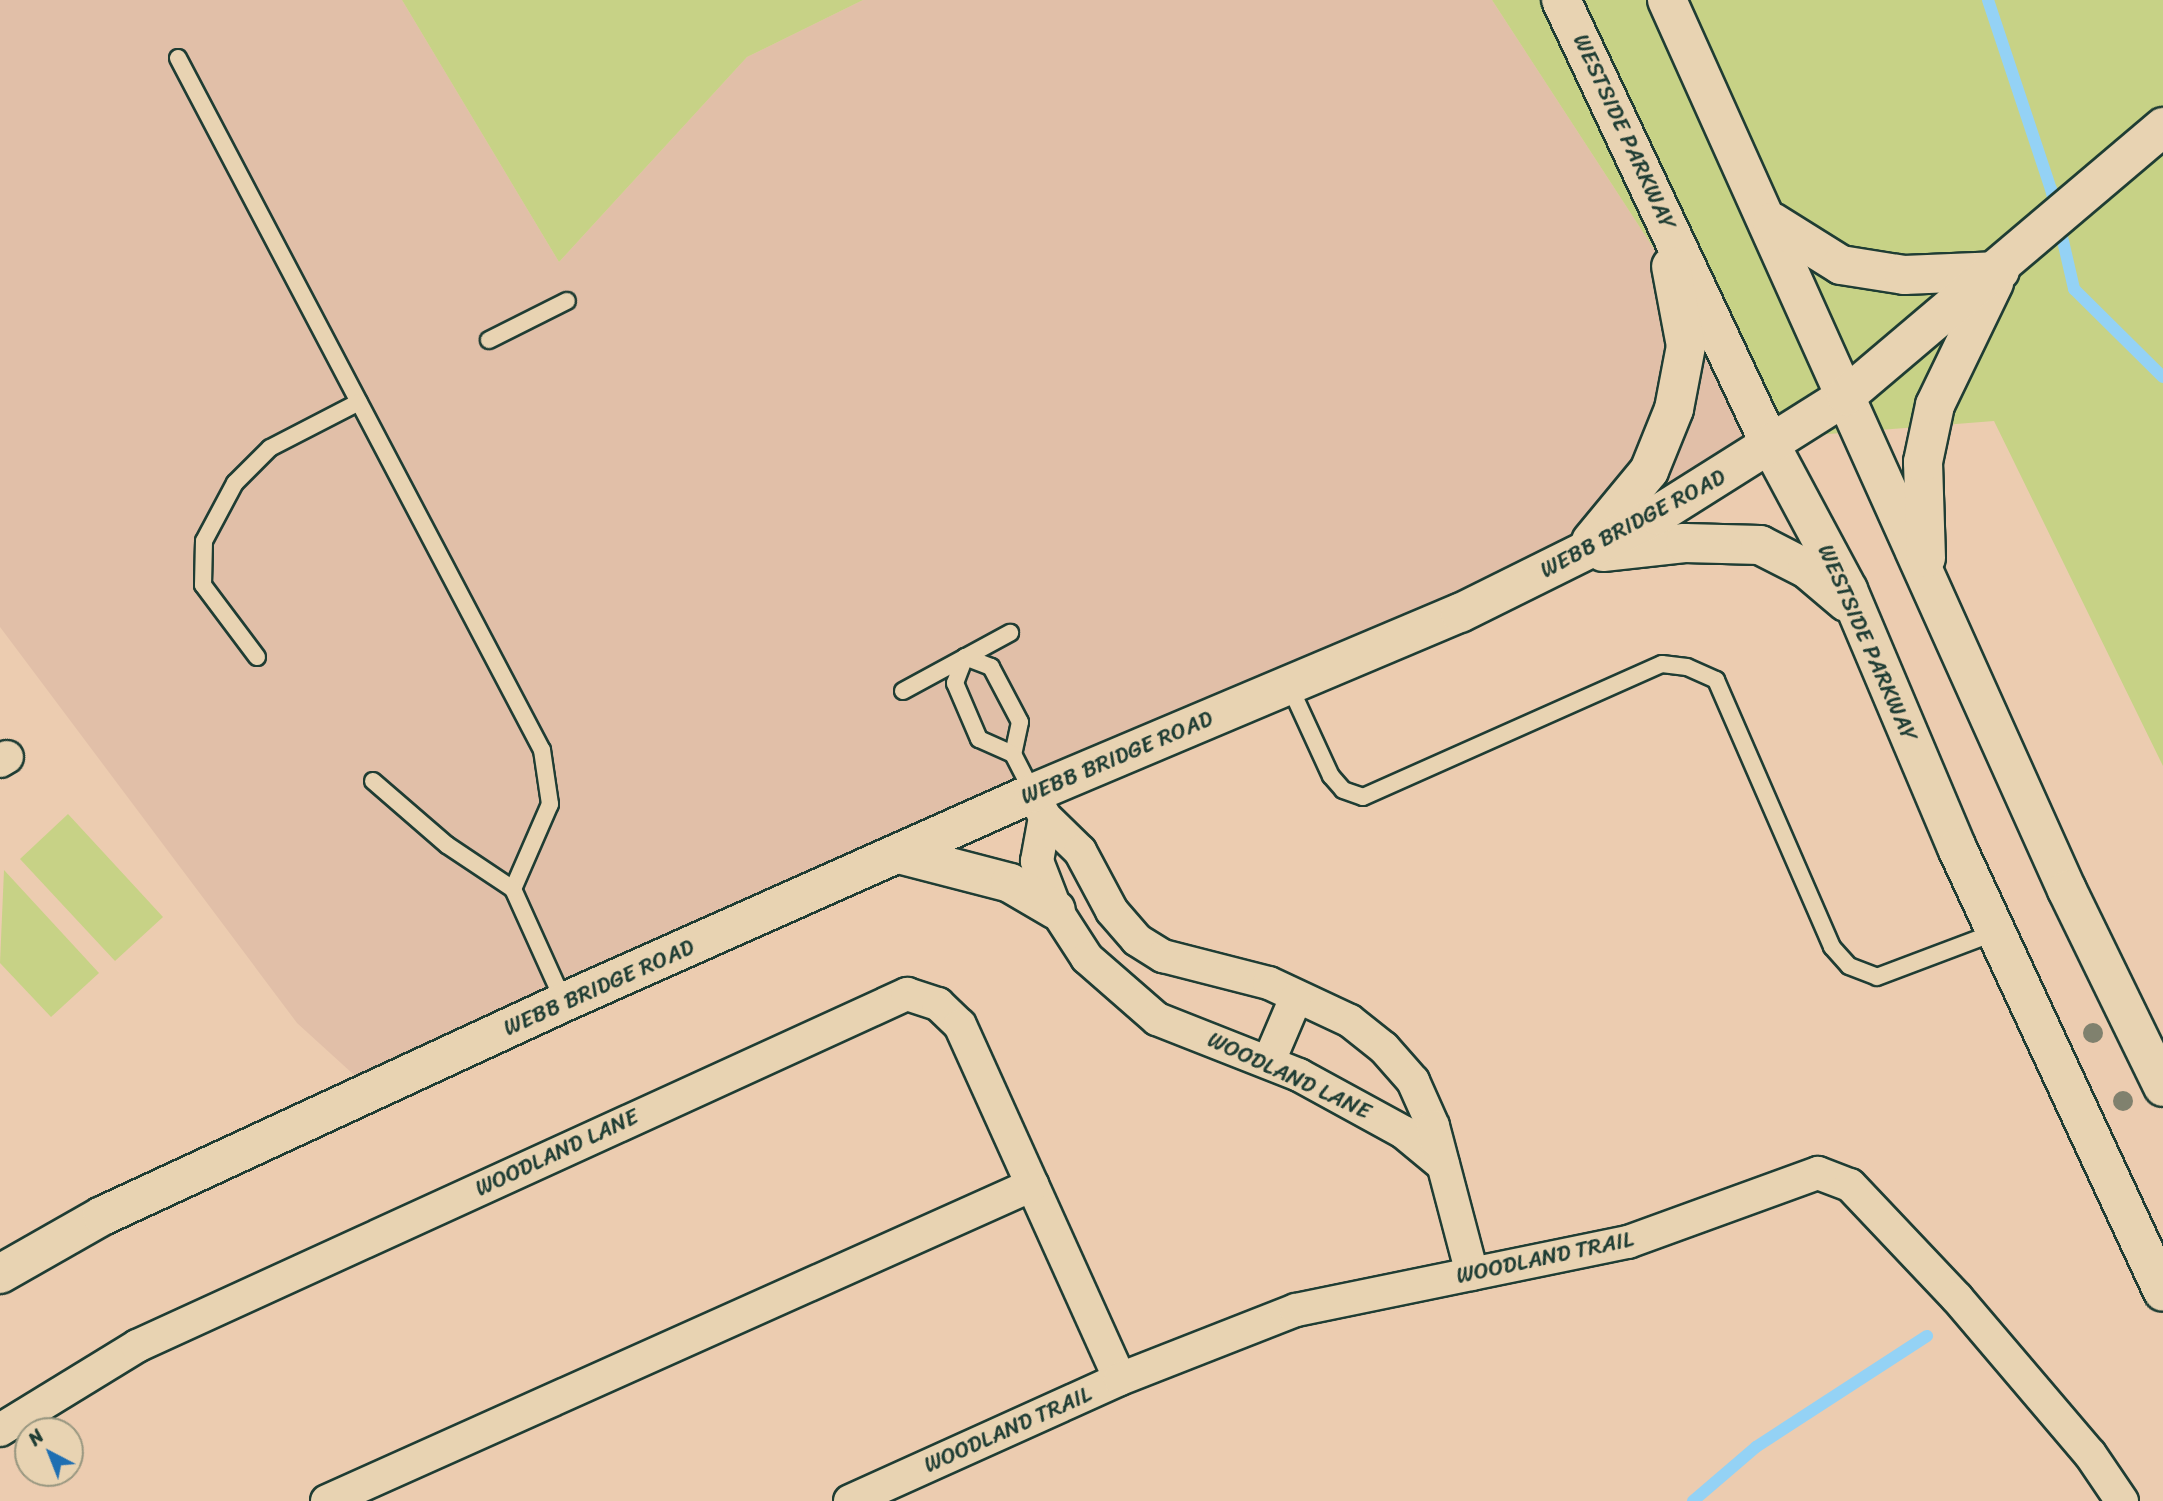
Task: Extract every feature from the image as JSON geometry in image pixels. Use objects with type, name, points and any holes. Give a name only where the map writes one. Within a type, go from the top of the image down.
[{"type":"main road","name":"WESTSIDE PARKWAY","points":[[1561,0],[1772,448],[1856,610],[1996,932],[2163,1292]]},
{"type":"main road","points":[[1667,0],[1772,222],[1927,578],[2163,1087]]},
{"type":"main road","name":"WEBB BRIDGE ROAD","points":[[0,1274],[102,1216],[564,1002],[899,854],[1039,805],[1580,555],[1772,448],[1846,396],[2000,271],[2163,127]]},
{"type":"main road","points":[[1580,555],[1649,471],[1674,409],[1686,346],[1660,209]]},
{"type":"main road","points":[[1772,222],[1841,265],[1904,275],[2000,271],[1935,405],[1923,462],[1927,578]]},
{"type":"main road","points":[[1580,555],[1685,543],[1760,545],[1807,569],[1856,610]]},
{"type":"main road","points":[[899,854],[1010,883],[1056,910]]},
{"type":"street","name":"WOODLAND LANE","points":[[1039,805],[1037,861],[1056,910],[1087,958],[1157,1019],[1269,1061],[1402,1132],[1443,1165]]},
{"type":"street","points":[[1039,805],[1080,851],[1112,911],[1137,940],[1163,956],[1269,983],[1295,1000],[1350,1021],[1384,1048],[1413,1081],[1443,1165],[1472,1275]]},
{"type":"street","name":"WOODLAND LANE","points":[[0,1430],[137,1346],[907,994],[938,1004],[960,1025],[1119,1379]]},
{"type":"street","points":[[1269,1061],[1295,1000]]},
{"type":"street","name":"WOODLAND TRAIL","points":[[850,1501],[1119,1379],[1296,1310],[1628,1242],[1818,1173],[1834,1174],[1957,1297],[2090,1454],[2122,1501]]},
{"type":"street","points":[[327,1501],[1032,1185]]},
{"type":"lane","points":[[178,58],[542,750],[550,804],[513,889]]},
{"type":"lane","points":[[489,340],[567,301]]},
{"type":"lane","points":[[257,657],[203,585],[204,541],[235,483],[270,448],[359,402]]},
{"type":"lane","points":[[903,691],[1010,633]]},
{"type":"lane","points":[[965,657],[955,684],[979,739],[1013,754],[1039,805]]},
{"type":"lane","points":[[965,657],[990,667],[1020,722],[1013,754]]},
{"type":"lane","points":[[1290,687],[1331,776],[1343,790],[1363,797],[1662,664],[1687,667],[1716,680],[1832,947],[1849,966],[1877,977],[1996,932]]},
{"type":"lane","points":[[373,781],[447,845],[513,889],[564,1002]]},
{"type":"shaded area","points":[[0,0],[402,0],[559,262],[747,57],[863,0],[1492,0],[1777,438],[1503,574],[375,1094],[297,1023],[0,627]]},
{"type":"green space","points":[[402,0],[863,0],[747,57],[559,262]]},
{"type":"green space","points":[[1492,0],[2163,0],[2163,766],[1994,421],[1777,438]]},
{"type":"green space","points":[[68,814],[163,917],[115,961],[20,859]]},
{"type":"green space","points":[[4,870],[99,973],[51,1017],[0,963]]},
{"type":"waterway","points":[[1988,0],[2051,189],[2074,289],[2163,377]]},
{"type":"waterway","points":[[1693,1501],[1756,1447],[1927,1336]]}]
